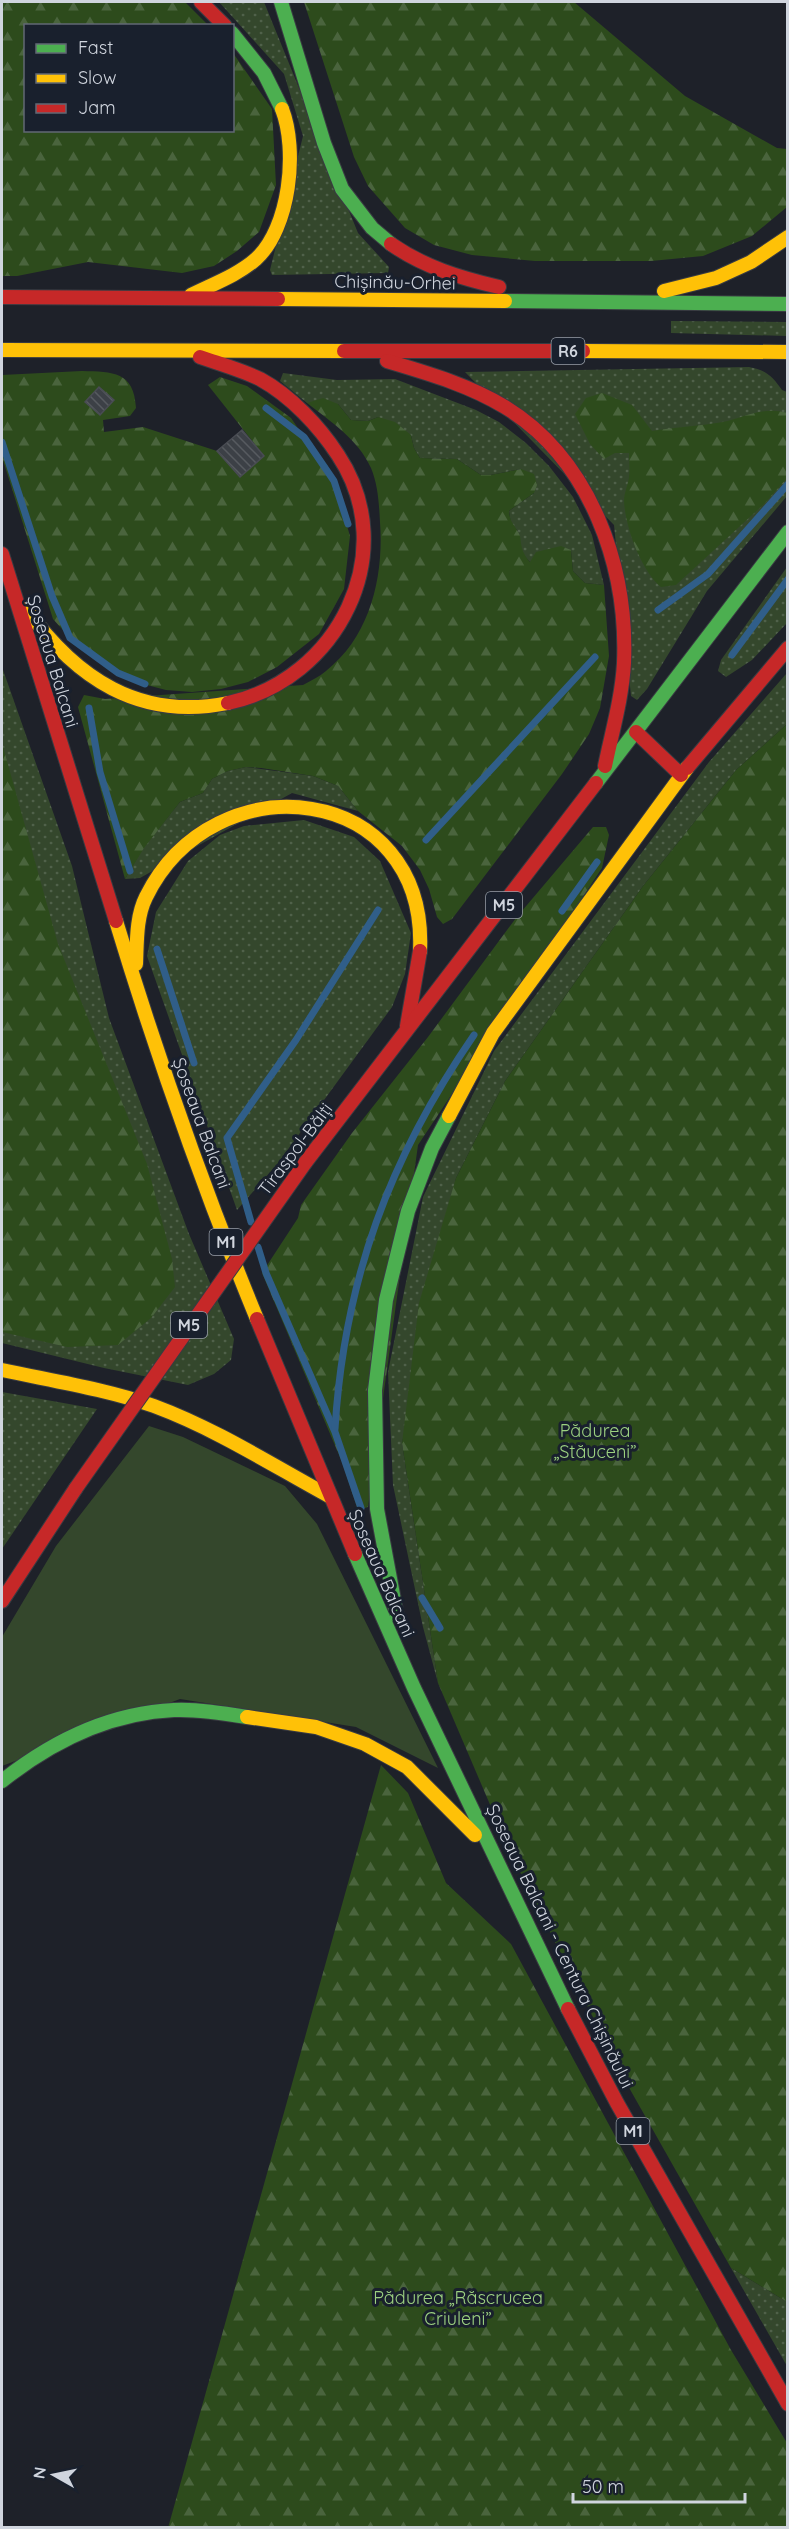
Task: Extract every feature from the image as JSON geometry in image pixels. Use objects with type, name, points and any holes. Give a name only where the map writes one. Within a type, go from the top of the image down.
[{"type":"highway","points":[[201,2],[223,24]]},
{"type":"highway","points":[[280,2],[291,27],[326,144],[343,191],[369,225],[396,249],[427,267],[458,278],[568,302]]},
{"type":"highway","points":[[184,298],[253,262],[269,242],[279,221],[286,196],[290,172],[290,146],[286,119],[277,94],[265,72],[234,35]]},
{"type":"highway","points":[[624,302],[716,278],[751,262],[788,237]]},
{"type":"highway","name":"Chișinău-Orhei","points":[[2,297],[788,304]]},
{"type":"highway","name":"R6","points":[[2,350],[788,352]]},
{"type":"highway","points":[[12,590],[48,639],[84,673],[126,695],[160,704],[206,708],[243,701],[271,690],[294,676],[316,659],[331,640],[347,612],[362,565],[362,512],[343,465],[334,449],[306,415],[265,382],[182,350]]},
{"type":"highway","points":[[348,350],[421,371],[465,387],[502,406],[537,431],[560,456],[582,486],[600,521],[612,554],[622,595],[625,630],[624,666],[603,776]]},
{"type":"highway","name":"M5","points":[[636,732],[788,532]]},
{"type":"highway","name":"Șoseaua Balcani","points":[[2,554],[135,984],[218,1224],[328,1496],[414,1688]]},
{"type":"highway","points":[[414,1688],[393,1598],[377,1509],[375,1401],[386,1300],[408,1211],[432,1148],[493,1033],[681,775],[788,648]]},
{"type":"highway","points":[[636,732],[681,775]]},
{"type":"highway","name":"Tiraspol-Bălți","points":[[2,1601],[158,1369],[305,1163],[636,732]]},
{"type":"highway","points":[[135,984],[138,922],[141,910],[155,881],[187,842],[230,816],[266,807],[301,806],[327,810],[353,820],[368,829],[388,848],[412,892],[420,926],[419,947],[405,1034]]},
{"type":"highway","points":[[2,1370],[81,1387],[152,1406],[199,1425],[328,1496]]},
{"type":"highway","name":"Șoseaua Balcani - Centura Chișinăului","points":[[414,1688],[573,2020],[788,2404]]},
{"type":"highway","points":[[2,1781],[32,1757],[65,1738],[132,1715],[174,1710],[207,1711],[316,1727],[365,1744],[407,1767],[492,1852]]},
{"type":"green space","points":[[2,2],[185,2],[207,24],[24,24],[24,132],[234,132],[234,54],[272,109],[276,185],[259,232],[237,251],[214,266],[182,273],[88,262],[17,276],[2,276]]},
{"type":"green space","points":[[219,2],[264,2],[358,233],[389,267],[388,273],[272,275],[270,270],[303,136],[284,74]]},
{"type":"green space","points":[[304,2],[574,2],[685,96],[777,148],[787,149],[787,207],[752,236],[703,256],[651,261],[535,261],[472,255],[434,245],[405,228],[368,186],[354,157]]},
{"type":"green space","points":[[671,321],[787,322],[787,336],[671,333]]},
{"type":"green space","points":[[749,367],[768,374],[782,390],[787,392],[787,496],[707,591],[647,689],[637,700],[631,696],[614,525],[465,372]]},
{"type":"green space","points":[[82,371],[112,373],[126,380],[131,387],[136,408],[130,416],[103,420],[104,432],[143,427],[217,451],[240,477],[264,456],[208,385],[220,377],[247,386],[291,418],[334,481],[350,536],[344,589],[319,634],[277,667],[248,682],[221,689],[192,692],[166,690],[143,684],[118,673],[70,638],[53,619],[2,457],[2,375]]},
{"type":"green space","points":[[283,373],[337,380],[395,379],[476,410],[499,422],[526,443],[549,466],[573,497],[592,535],[604,585],[585,583],[573,571],[571,550],[530,562],[521,552],[518,531],[511,524],[509,511],[534,493],[521,469],[481,475],[457,459],[420,458],[414,448],[411,435],[378,417],[368,421],[351,420],[338,404],[307,403],[280,381]]},
{"type":"green space","points":[[602,393],[632,405],[652,431],[723,422],[762,411],[787,413],[787,478],[764,504],[676,585],[661,587],[647,570],[635,547],[627,523],[624,501],[629,474],[629,453],[615,453],[604,459],[590,444],[575,414],[586,398]]},
{"type":"green space","points":[[323,398],[338,404],[351,420],[368,421],[378,417],[395,422],[411,435],[414,448],[420,458],[457,459],[481,475],[521,469],[534,474],[537,485],[534,493],[509,511],[526,557],[530,562],[536,552],[561,546],[571,550],[573,571],[585,583],[604,585],[609,656],[600,708],[589,734],[562,774],[452,919],[443,924],[437,917],[429,889],[420,870],[402,846],[358,811],[338,786],[313,776],[261,768],[246,767],[228,771],[212,779],[203,793],[180,802],[144,848],[125,879],[78,707],[84,695],[105,699],[303,685],[323,673],[341,657],[364,622],[377,583],[381,542],[379,508],[375,481],[366,458],[343,432],[307,403]]},
{"type":"green space","points":[[787,567],[787,623],[752,660],[726,677],[718,671],[721,660]]},
{"type":"green space","points":[[2,667],[72,866],[109,1018],[189,1234],[234,1339],[231,1360],[214,1374],[188,1385],[104,1368],[2,1343]]},
{"type":"green space","points":[[787,673],[787,724],[736,770],[643,886],[505,1081],[456,1178],[402,1443],[438,1683],[423,1627],[393,1485],[388,1372],[423,1197],[494,1051],[709,762]]},
{"type":"green space","name":"Pădurea „Stăuceni”","points":[[787,724],[787,2302],[731,2268],[623,2077],[512,1856],[438,1683],[402,1443],[419,1303],[456,1178],[505,1081],[643,886],[736,770]]},
{"type":"green space","points":[[2,743],[58,944],[147,1164],[172,1259],[175,1287],[151,1318],[118,1345],[67,1347],[2,1332]]},
{"type":"green space","points":[[246,767],[313,776],[338,786],[358,811],[292,793],[140,878],[125,879],[143,848],[180,802],[203,793],[212,779],[228,771]]},
{"type":"green space","points":[[304,820],[354,837],[380,861],[411,933],[405,974],[392,1007],[278,1163],[237,1210],[147,956],[156,912],[188,861],[220,835],[244,826]]},
{"type":"green space","points":[[593,827],[606,827],[609,835],[602,868],[418,1145],[368,1507],[358,1510],[342,1462],[262,1273],[298,1218],[301,1205],[352,1133],[428,1037],[516,918]]},
{"type":"green space","points":[[2,1392],[97,1409],[2,1549]]},
{"type":"green space","points":[[149,1426],[183,1437],[285,1486],[317,1524],[438,1768],[356,1727],[180,1699],[2,1766],[2,1637],[56,1546]]},
{"type":"green space","name":"Pădurea „Răscrucea Criuleni”","points":[[381,1765],[408,1793],[446,1883],[511,1944],[731,2350],[787,2443],[787,2527],[168,2528]]},
{"type":"green space","points":[[731,2268],[787,2302],[787,2366]]},
{"type":"building","points":[[99,387],[114,400],[100,415],[85,402]]},
{"type":"building","points":[[242,430],[264,456],[240,477],[217,451]]},
{"type":"waterway","points":[[266,408],[304,437],[334,481],[348,524]]},
{"type":"waterway","points":[[2,442],[52,596],[70,638],[118,673],[145,684]]},
{"type":"waterway","points":[[658,610],[708,574],[788,484]]},
{"type":"waterway","points":[[732,655],[788,579]]},
{"type":"waterway","points":[[426,840],[595,657]]},
{"type":"waterway","points":[[89,708],[100,772],[130,871]]},
{"type":"waterway","points":[[562,911],[597,862]]},
{"type":"waterway","points":[[251,1222],[227,1138],[296,1040],[378,910]]},
{"type":"waterway","points":[[157,949],[194,1063]]},
{"type":"waterway","points":[[335,1429],[340,1374],[349,1322],[376,1222],[395,1174],[418,1127],[474,1035]]},
{"type":"waterway","points":[[258,1247],[266,1273],[335,1432],[361,1508]]},
{"type":"waterway","points":[[422,1598],[440,1628]]},
{"type":"traffic: fast","points":[[281,2],[324,143],[342,189],[372,228],[391,244]]},
{"type":"traffic: fast","points":[[234,36],[264,73],[282,109]]},
{"type":"traffic: fast","points":[[505,301],[788,304]]},
{"type":"traffic: fast","points":[[596,783],[788,532]]},
{"type":"traffic: fast","points":[[397,1616],[377,1509],[375,1390],[386,1300],[408,1211],[432,1148],[449,1116]]},
{"type":"traffic: fast","points":[[355,1554],[414,1688],[568,2009]]},
{"type":"traffic: fast","points":[[2,1781],[61,1742],[82,1732],[127,1717],[174,1710],[247,1717]]},
{"type":"traffic: slow","points":[[191,295],[249,265],[268,245],[277,228],[288,188],[290,166],[287,126],[282,109]]},
{"type":"traffic: slow","points":[[664,291],[716,278],[751,262],[788,237]]},
{"type":"traffic: slow","points":[[278,299],[505,301]]},
{"type":"traffic: slow","points":[[2,350],[344,351]]},
{"type":"traffic: slow","points":[[583,351],[788,352]]},
{"type":"traffic: slow","points":[[26,609],[45,634],[66,655],[88,674],[112,689],[166,706],[196,707],[228,703]]},
{"type":"traffic: slow","points":[[449,1116],[493,1033],[687,768]]},
{"type":"traffic: slow","points":[[136,964],[140,913],[146,897],[178,853],[219,823],[265,809],[312,809],[355,823],[390,852],[413,895],[420,951]]},
{"type":"traffic: slow","points":[[116,921],[182,1122],[257,1319]]},
{"type":"traffic: slow","points":[[2,1370],[98,1390],[154,1406],[222,1436],[329,1496]]},
{"type":"traffic: slow","points":[[247,1717],[316,1727],[365,1744],[407,1767],[475,1835]]},
{"type":"traffic: jam","points":[[201,2],[223,24]]},
{"type":"traffic: jam","points":[[391,244],[443,271],[499,287]]},
{"type":"traffic: jam","points":[[2,297],[278,299]]},
{"type":"traffic: jam","points":[[344,351],[583,351]]},
{"type":"traffic: jam","points":[[200,357],[260,379],[283,394],[313,423],[338,455],[356,493],[364,532],[360,570],[348,607],[328,640],[300,668],[267,690],[228,703]]},
{"type":"traffic: jam","points":[[387,361],[462,386],[505,407],[535,429],[560,456],[582,486],[611,554],[624,627],[621,689],[605,766]]},
{"type":"traffic: jam","points":[[2,554],[116,921]]},
{"type":"traffic: jam","points":[[687,768],[788,648]]},
{"type":"traffic: jam","points":[[636,732],[681,775]]},
{"type":"traffic: jam","points":[[305,1163],[596,783]]},
{"type":"traffic: jam","points":[[407,1026],[420,951]]},
{"type":"traffic: jam","points":[[76,1488],[305,1163]]},
{"type":"traffic: jam","points":[[257,1319],[355,1554]]},
{"type":"traffic: jam","points":[[2,1601],[76,1488]]},
{"type":"traffic: jam","points":[[568,2009],[617,2103],[788,2404]]}]
